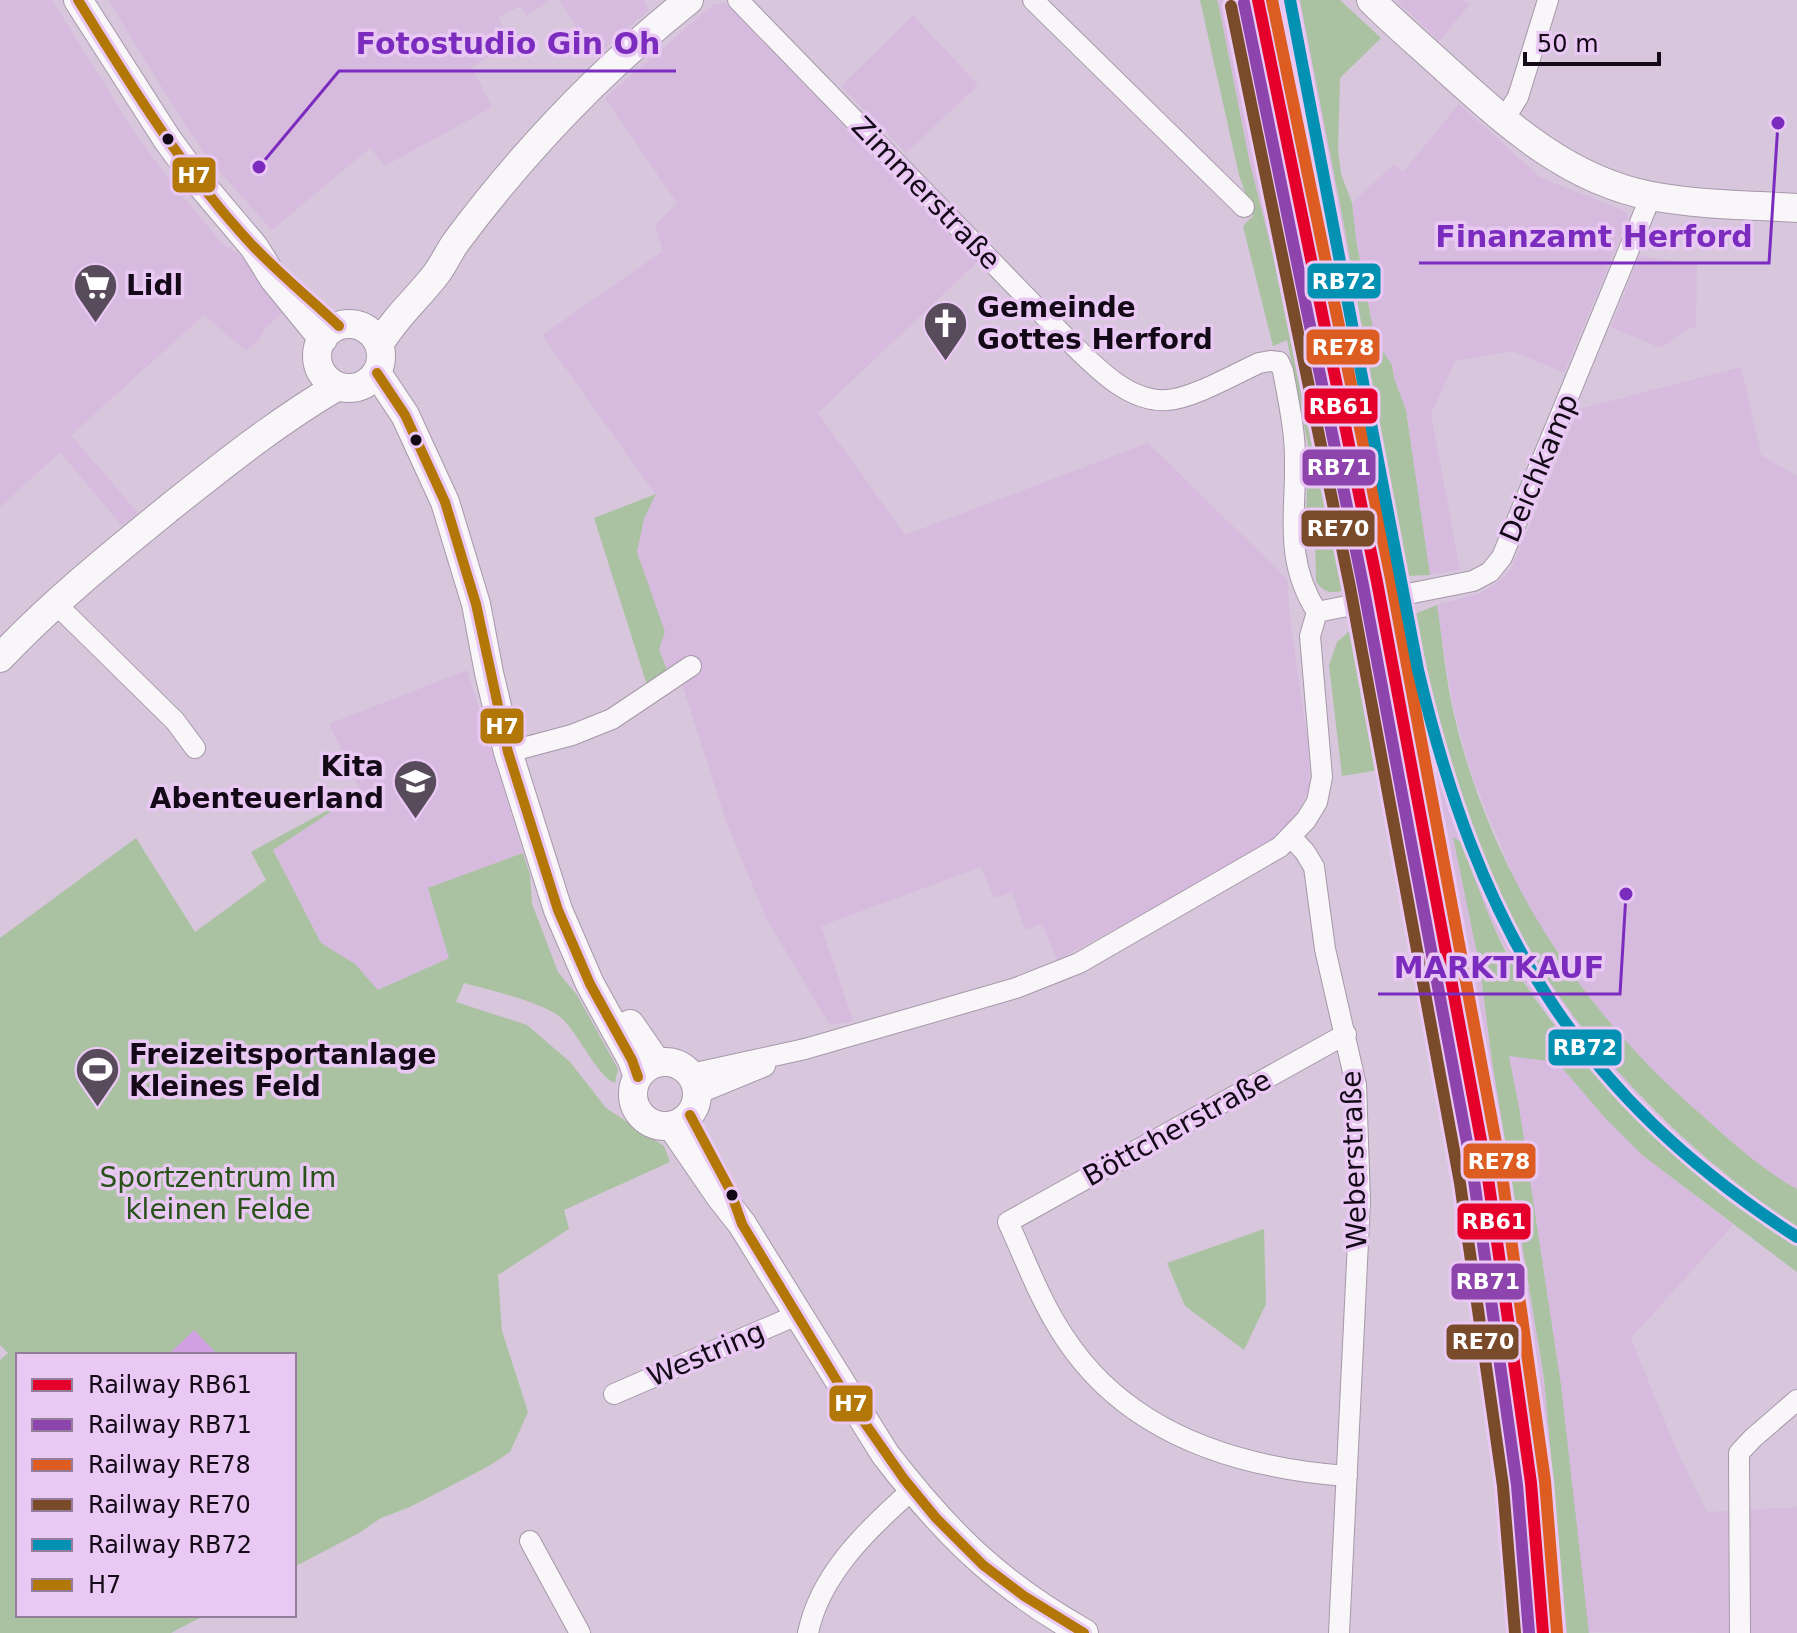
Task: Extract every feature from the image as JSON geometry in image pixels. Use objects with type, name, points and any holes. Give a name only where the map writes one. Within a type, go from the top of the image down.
[{"type":"street","points":[[0,658],[55,603],[216,471],[382,357],[351,334],[254,247],[167,139],[78,0]]},
{"type":"street","points":[[648,1070],[605,978],[516,750],[499,664],[476,604],[456,533],[427,464],[318,347],[351,334],[391,325],[436,275],[455,243],[559,118],[611,66],[689,0]]},
{"type":"street","name":"Zimmerstraße","points":[[738,0],[1064,336],[1097,368],[1122,386],[1153,400],[1169,401],[1259,363],[1279,362],[1294,439],[1292,523],[1296,565],[1302,589],[1317,612]]},
{"type":"street","points":[[1033,0],[1244,207]]},
{"type":"street","points":[[1371,0],[1503,121],[1543,151],[1574,169],[1651,196],[1797,208]]},
{"type":"street","points":[[1503,121],[1518,97],[1548,0]]},
{"type":"street","name":"Deichkamp","points":[[1317,612],[1473,581],[1496,565],[1502,557],[1651,196]]},
{"type":"street","points":[[55,603],[175,721],[195,748]]},
{"type":"street","points":[[687,1102],[683,1067],[670,1062],[648,1070],[633,1090],[640,1115],[650,1123],[687,1102],[805,1049],[1016,988],[1079,963],[1292,838],[1317,802],[1322,777],[1310,636],[1317,612]]},
{"type":"street","points":[[516,750],[572,735],[612,719],[691,666]]},
{"type":"street","name":"Weberstraße","points":[[1292,838],[1314,867],[1325,949],[1356,1085],[1360,1201],[1339,1633]]},
{"type":"street","name":"Böttcherstraße","points":[[1346,1034],[1008,1222],[1052,1318],[1066,1341],[1093,1374],[1132,1408],[1162,1429],[1198,1446],[1248,1463],[1296,1473],[1347,1476]]},
{"type":"street","name":"Westring","points":[[687,1102],[720,1196],[742,1224],[885,1454],[912,1490],[970,1553],[997,1577],[1084,1633]]},
{"type":"street","name":"Westring","points":[[614,1394],[797,1315]]},
{"type":"street","points":[[1740,1633],[1739,1453],[1797,1400]]},
{"type":"street","points":[[808,1633],[829,1580],[845,1558],[881,1518],[912,1490]]},
{"type":"street","points":[[530,1541],[580,1633]]},
{"type":"shaded area","points":[[0,0],[52,0],[137,136],[167,177],[223,245],[238,253],[285,311],[265,328],[246,351],[204,315],[71,435],[138,513],[122,526],[60,452],[0,507]]},
{"type":"shaded area","points":[[108,0],[550,0],[527,16],[521,6],[499,17],[510,44],[472,67],[492,107],[385,166],[370,148],[272,230],[211,162]]},
{"type":"shaded area","points":[[559,0],[643,0],[649,10],[595,57]]},
{"type":"shaded area","points":[[1217,0],[1300,0],[1344,225],[1406,576],[1436,711],[1460,793],[1491,875],[1533,958],[1589,1036],[1649,1107],[1717,1169],[1797,1227],[1797,1246],[1723,1196],[1651,1134],[1576,1053],[1522,979],[1491,920],[1480,968],[1492,1061],[1544,1378],[1567,1633],[1513,1633],[1476,1274],[1315,420],[1250,164]]},
{"type":"shaded area","points":[[1396,0],[1463,0],[1469,5],[1439,41]]},
{"type":"shaded area","points":[[725,3],[976,263],[818,413],[905,535],[1148,443],[1287,579],[1308,743],[1310,785],[1300,808],[1278,837],[1057,960],[1042,924],[1025,930],[1012,892],[994,898],[981,867],[821,926],[853,1021],[830,1025],[766,918],[726,821],[682,684],[667,670],[659,649],[664,632],[637,552],[644,519],[655,494],[542,335],[663,251],[655,226],[677,203],[605,98],[714,4]]},
{"type":"shaded area","points":[[913,15],[978,85],[906,153],[841,86]]},
{"type":"shaded area","points":[[1459,104],[1541,178],[1625,211],[1629,217],[1564,373],[1512,351],[1455,361],[1431,414],[1460,570],[1430,575],[1406,410],[1392,365],[1375,339],[1352,203],[1394,164],[1403,172]]},
{"type":"shaded area","points":[[1639,256],[1697,264],[1696,327],[1685,330],[1666,345],[1658,347],[1611,327]]},
{"type":"shaded area","points":[[1741,367],[1761,455],[1797,476],[1797,1189],[1767,1172],[1657,1076],[1593,1004],[1538,923],[1516,883],[1471,773],[1452,702],[1437,605],[1482,593],[1511,569],[1579,409]]},
{"type":"shaded area","name":"Kita Abenteuerland","points":[[467,670],[523,853],[428,888],[449,958],[377,990],[355,964],[321,943],[273,850],[361,792],[329,724]]},
{"type":"shaded area","points":[[1508,1055],[1557,1062],[1642,1155],[1733,1225],[1631,1338],[1675,1447],[1707,1512],[1797,1507],[1797,1633],[1587,1632],[1561,1385],[1519,1107]]},
{"type":"shaded area","points":[[194,1330],[216,1353],[170,1353]]},
{"type":"green space","points":[[1200,0],[1217,0],[1219,7],[1250,164],[1315,420],[1347,589],[1338,592],[1326,591],[1316,581],[1315,534],[1305,534],[1309,450],[1287,340],[1273,346],[1243,226],[1253,216],[1239,175]]},
{"type":"green space","points":[[1300,0],[1340,0],[1381,38],[1340,78],[1338,149],[1341,174],[1352,203],[1375,339],[1392,365],[1406,410],[1430,575],[1406,576],[1344,225]]},
{"type":"green space","points":[[656,494],[644,519],[637,552],[665,632],[659,649],[667,670],[647,685],[594,518]]},
{"type":"green space","points":[[1437,605],[1451,701],[1466,760],[1487,818],[1541,926],[1612,1025],[1653,1070],[1745,1153],[1797,1189],[1797,1227],[1703,1155],[1619,1072],[1548,979],[1517,928],[1491,875],[1466,812],[1438,713],[1415,614]]},
{"type":"green space","points":[[1355,626],[1379,770],[1342,776],[1329,665],[1337,642]]},
{"type":"green space","name":"Sportzentrum Im kleinen Felde","points":[[361,792],[273,850],[321,943],[355,964],[378,990],[449,958],[428,888],[523,853],[530,875],[532,904],[558,972],[577,995],[618,1069],[615,1083],[601,1072],[566,1023],[550,1011],[513,996],[464,983],[456,1002],[527,1025],[570,1062],[606,1108],[664,1146],[670,1162],[564,1210],[569,1229],[498,1275],[502,1331],[528,1412],[510,1452],[487,1467],[410,1507],[381,1518],[296,1566],[296,1353],[16,1353],[16,1617],[201,1617],[171,1633],[0,1633],[0,1360],[8,1353],[0,1345],[0,938],[136,838],[195,932],[266,880],[251,852]]},
{"type":"green space","points":[[1453,837],[1461,842],[1488,913],[1513,965],[1589,1068],[1639,1122],[1693,1172],[1730,1202],[1797,1246],[1797,1272],[1642,1155],[1557,1062],[1509,1056],[1561,1385],[1589,1633],[1567,1633],[1544,1378],[1492,1061],[1480,968]]},
{"type":"green space","points":[[1264,1229],[1266,1304],[1244,1350],[1185,1306],[1167,1263]]},
{"type":"railway","points":[[1233,0],[1363,625],[1435,1005],[1487,1302],[1509,1484],[1521,1633]]},
{"type":"railway","points":[[1271,0],[1274,18]]},
{"type":"railway","points":[[1253,39],[1289,211]]},
{"type":"rail line","name":"RB61","points":[[1258,0],[1377,582],[1488,1178],[1531,1483],[1543,1633]]},
{"type":"rail line","name":"RE78","points":[[1272,0],[1391,579],[1502,1175],[1545,1481],[1557,1632]]},
{"type":"rail line","name":"RB72","points":[[1290,0],[1418,670],[1442,761],[1471,846],[1505,923],[1546,995],[1595,1061],[1652,1123],[1719,1182],[1797,1237]]},
{"type":"rail line","name":"RB71","points":[[1244,3],[1363,585],[1474,1180],[1517,1485],[1529,1633]]},
{"type":"rail line","name":"RE70","points":[[1231,6],[1350,587],[1460,1183],[1503,1486],[1515,1633]]},
{"type":"transit line","name":"H7","points":[[78,0],[138,96],[228,218],[253,246],[339,326]]},
{"type":"transit line","name":"H7","points":[[377,373],[405,415],[445,502],[476,604],[508,752],[558,910],[590,984],[632,1060],[638,1077]]},
{"type":"transit line","name":"H7","points":[[690,1115],[730,1190],[742,1224],[846,1396],[904,1479],[936,1518],[983,1565],[1024,1596],[1084,1633]]},
{"type":"place","name":"Finanzamt Herford","points":[[1778,123]]},
{"type":"place","name":"Fotostudio Gin Oh","points":[[259,167]]},
{"type":"place","name":"Lidl","points":[[95,324]]},
{"type":"place","name":"Gemeinde Gottes Herford","points":[[946,362]]},
{"type":"place","name":"Kita Abenteuerland","points":[[415,821]]},
{"type":"place","name":"MARKTKAUF","points":[[1626,894]]},
{"type":"place","name":"Freizeitsportanlage Kleines Feld","points":[[98,1109]]}]
